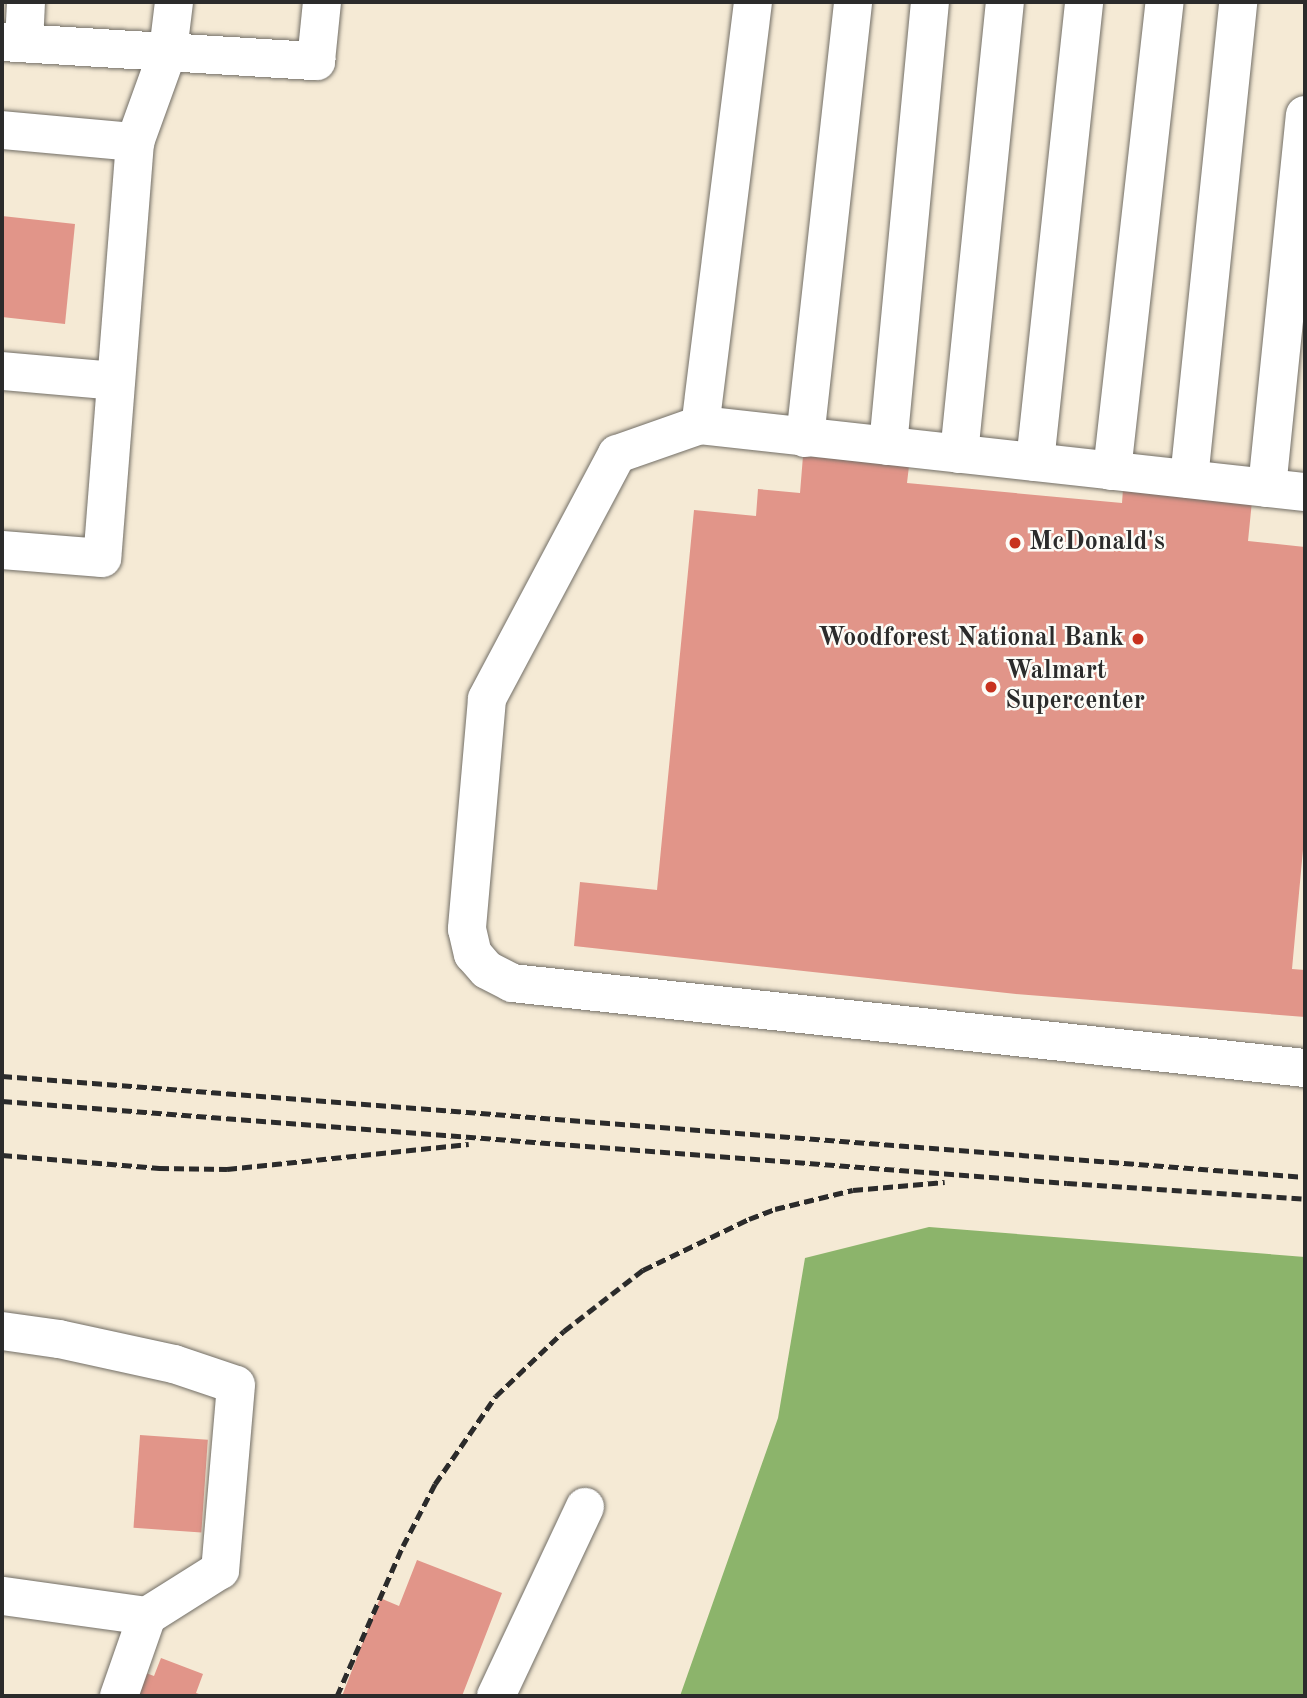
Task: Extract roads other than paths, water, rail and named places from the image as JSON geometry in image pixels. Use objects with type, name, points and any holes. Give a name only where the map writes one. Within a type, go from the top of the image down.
[{"type":"lane","points":[[26,2],[13,43],[316,61],[322,2]]},
{"type":"lane","points":[[2,550],[103,558],[135,142],[168,51],[174,2]]},
{"type":"lane","points":[[700,425],[753,2]]},
{"type":"lane","points":[[805,438],[853,2]]},
{"type":"lane","points":[[888,446],[930,2]]},
{"type":"lane","points":[[959,454],[1005,2]]},
{"type":"lane","points":[[1035,462],[1084,2]]},
{"type":"lane","points":[[1112,471],[1165,2]]},
{"type":"lane","points":[[1189,479],[1238,2]]},
{"type":"lane","points":[[1267,488],[1305,115]]},
{"type":"lane","points":[[2,131],[135,142]]},
{"type":"lane","points":[[2,371],[117,381]]},
{"type":"lane","points":[[1305,492],[700,425],[617,454],[487,699],[467,929],[472,954],[487,970],[512,983],[1305,1068]]},
{"type":"lane","points":[[2,1331],[59,1339],[174,1364],[236,1385],[220,1570],[147,1616],[119,1696]]},
{"type":"lane","points":[[496,1696],[585,1507]]},
{"type":"lane","points":[[2,1597],[147,1616]]},
{"type":"railway","points":[[2,1076],[1305,1177]]},
{"type":"railway","points":[[2,1101],[1305,1199]]},
{"type":"railway","points":[[2,1155],[159,1168],[227,1169],[469,1144]]},
{"type":"railway","points":[[337,1696],[403,1546],[435,1484],[496,1396],[564,1331],[643,1270],[749,1219],[775,1209],[853,1190],[945,1182]]},
{"type":"place","name":"McDonald's","points":[[1015,543]]},
{"type":"place","name":"Woodforest National Bank","points":[[1138,639]]},
{"type":"place","name":"Walmart Supercenter","points":[[991,687]]}]
